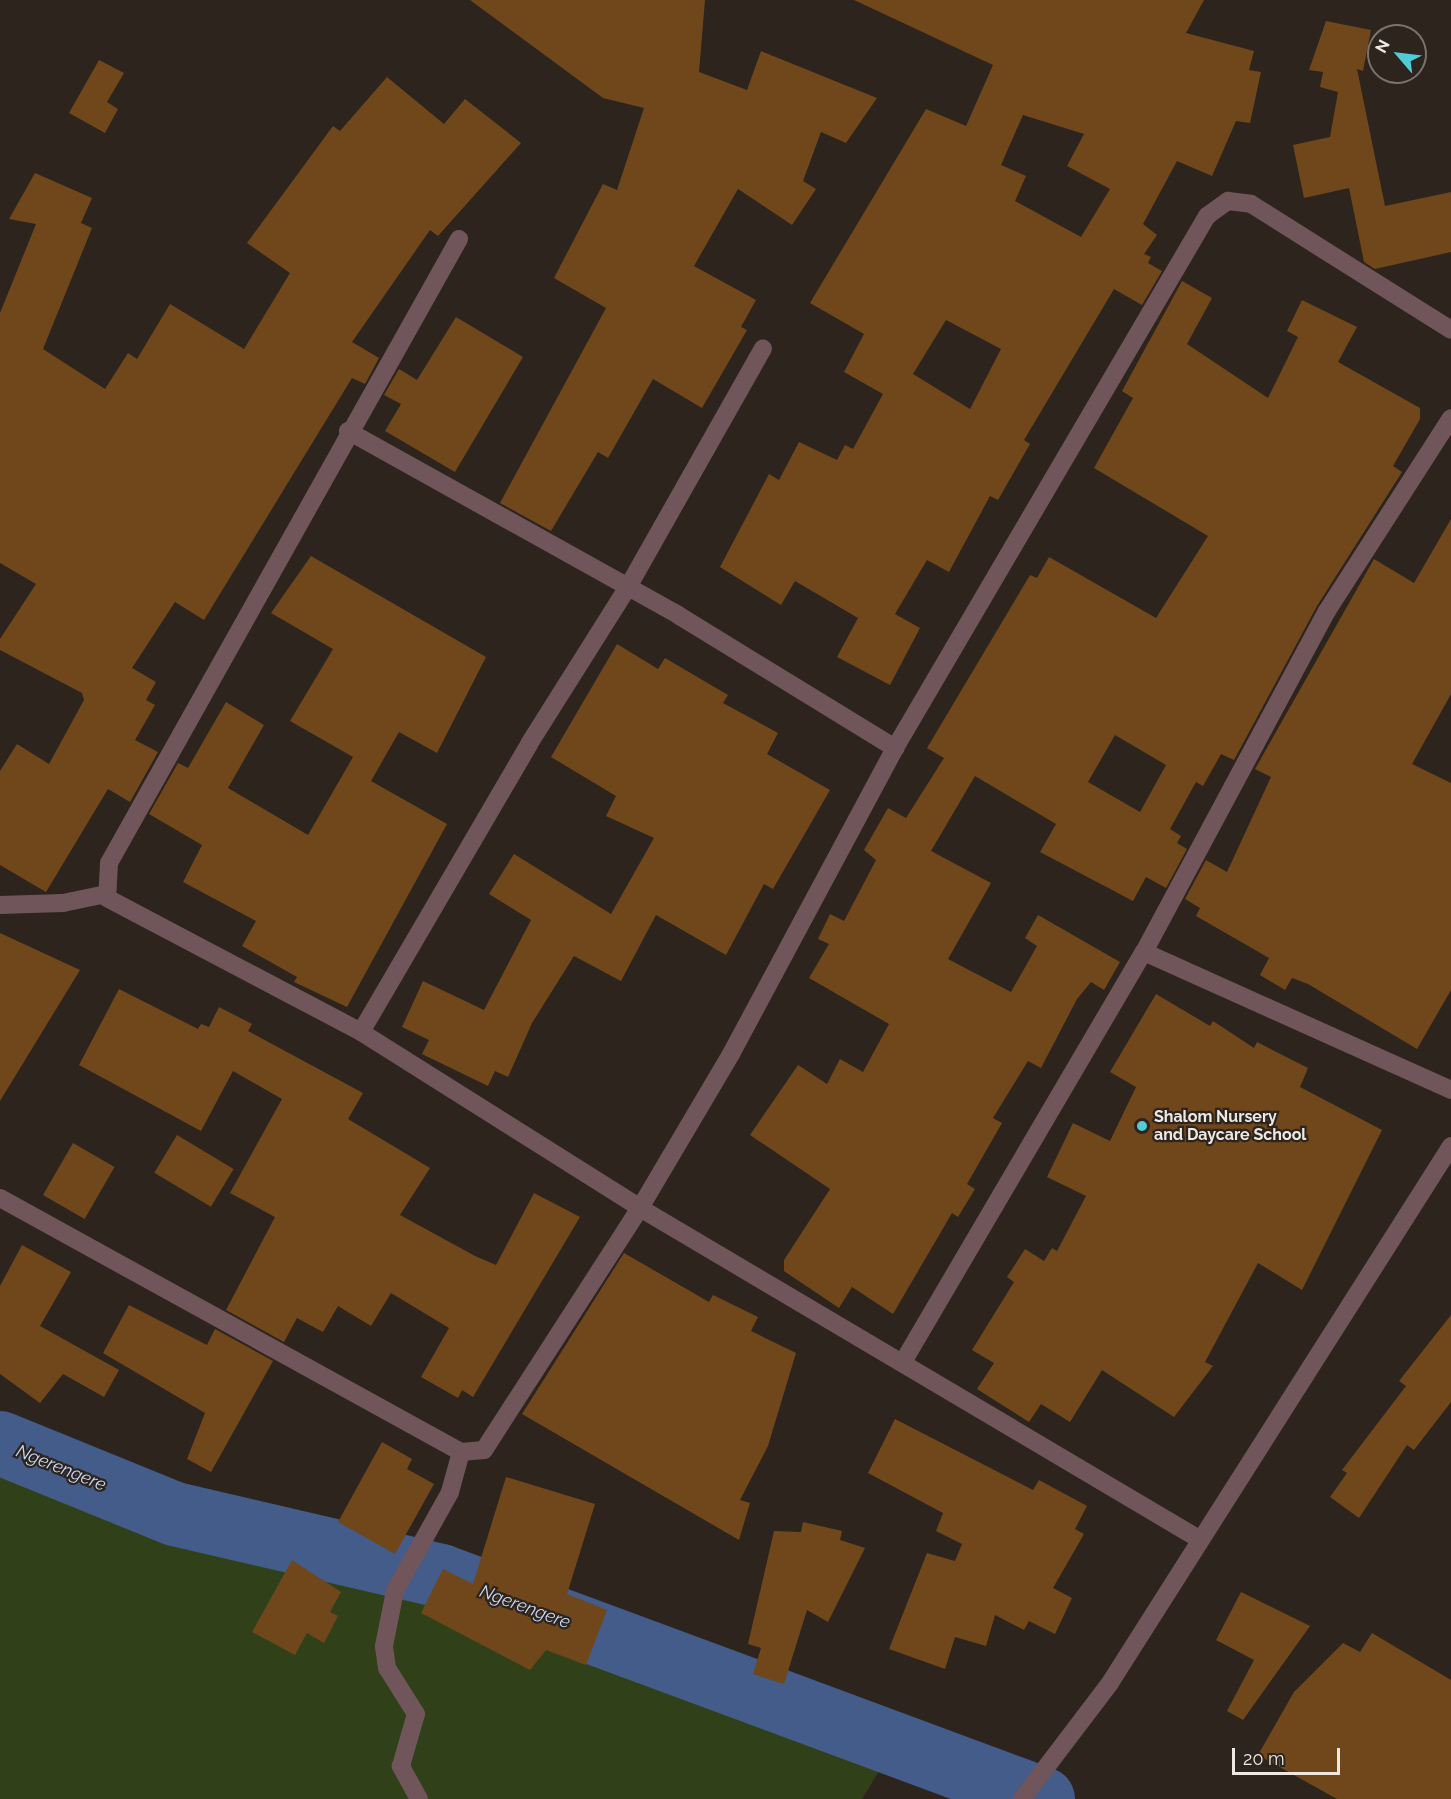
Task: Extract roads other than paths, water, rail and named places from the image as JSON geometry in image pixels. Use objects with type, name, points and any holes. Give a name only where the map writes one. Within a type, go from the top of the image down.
[{"type":"street","points":[[0,1198],[461,1452],[479,1453],[499,1430],[640,1208],[731,1054],[895,748],[1215,208],[1234,200],[1251,204],[1451,330]]},
{"type":"street","points":[[459,238],[348,431],[109,863],[106,894],[114,905],[361,1032],[640,1208],[1199,1539]]},
{"type":"street","points":[[361,1032],[529,744],[628,587],[763,348]]},
{"type":"street","points":[[903,1362],[1144,952],[1327,611],[1451,418]]},
{"type":"street","points":[[348,431],[628,587],[895,748]]},
{"type":"street","points":[[0,905],[63,903],[106,894]]},
{"type":"street","points":[[1144,952],[1451,1090]]},
{"type":"street","points":[[1022,1799],[1110,1683],[1199,1539],[1451,1146]]},
{"type":"street","points":[[419,1799],[401,1766],[416,1714],[387,1668],[384,1646],[395,1591],[450,1492],[461,1452]]},
{"type":"waterway","name":"Ngerengere","points":[[0,1443],[175,1514],[441,1576],[1043,1799]]},
{"type":"place","name":"Shalom Nursery and Daycare School","points":[[1142,1126]]}]
